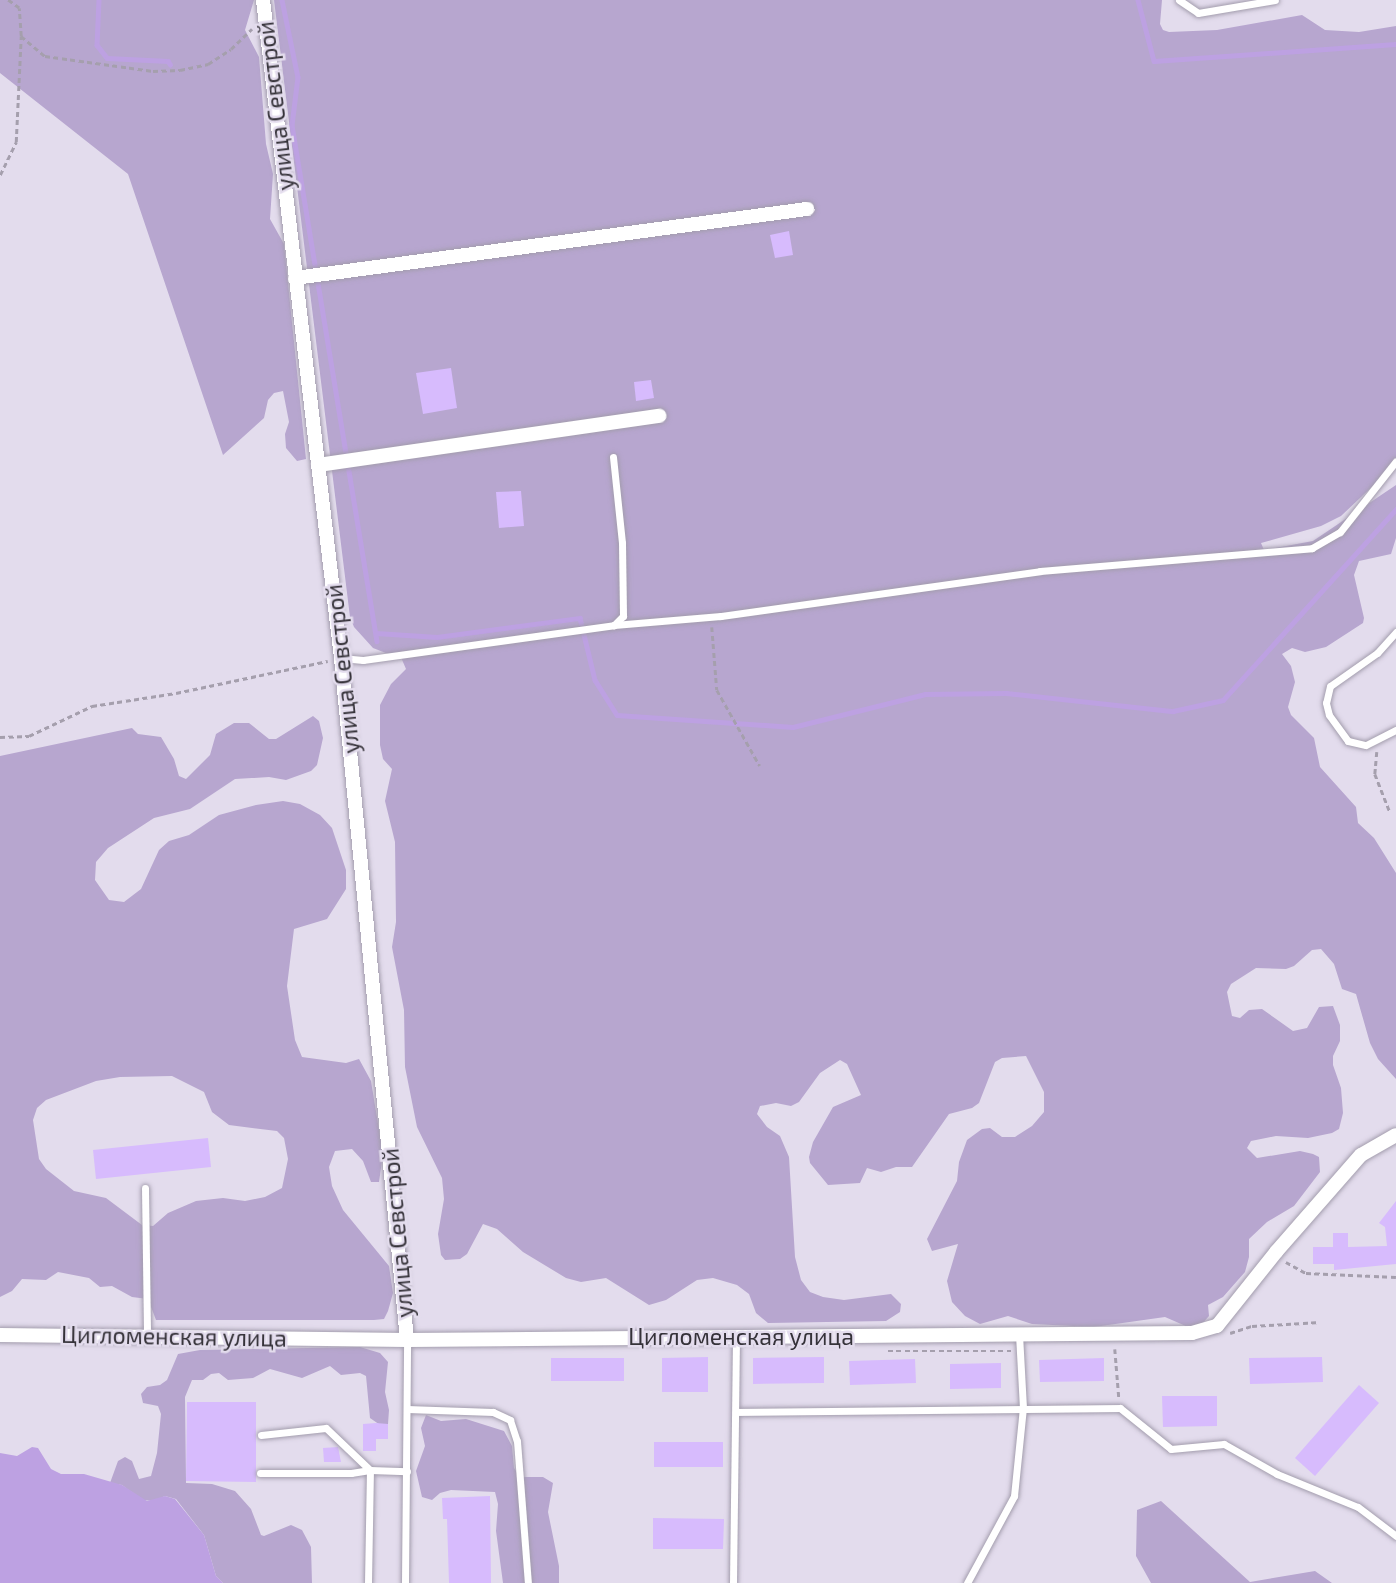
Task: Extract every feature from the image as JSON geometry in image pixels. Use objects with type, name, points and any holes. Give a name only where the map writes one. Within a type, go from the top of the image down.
[{"type":"street","name":"улица Севстрой","points":[[263,0],[341,658],[407,1340]]},
{"type":"street","points":[[295,278],[807,209]]},
{"type":"street","points":[[318,465],[659,416]]},
{"type":"street","name":"Цигломенская улица","points":[[0,1335],[407,1340],[1192,1333],[1217,1326],[1276,1252],[1361,1155],[1396,1135]]},
{"type":"lane","points":[[1179,0],[1198,13],[1275,0]]},
{"type":"lane","points":[[613,457],[622,543],[623,616],[614,625]]},
{"type":"lane","points":[[341,658],[363,660],[614,625],[711,617],[1040,571],[1312,548],[1340,532],[1396,461]]},
{"type":"lane","points":[[1396,632],[1377,653],[1330,686],[1326,703],[1329,715],[1348,741],[1366,745],[1396,730]]},
{"type":"lane","points":[[145,1188],[146,1336]]},
{"type":"lane","points":[[733,1583],[736,1335]]},
{"type":"lane","points":[[967,1583],[1014,1496],[1023,1408],[1019,1335]]},
{"type":"lane","points":[[405,1583],[407,1340]]},
{"type":"lane","points":[[736,1412],[1120,1408],[1171,1449],[1224,1444],[1277,1474],[1358,1507],[1396,1536]]},
{"type":"lane","points":[[407,1409],[493,1412],[510,1420],[517,1441],[528,1583]]},
{"type":"lane","points":[[261,1435],[326,1428],[370,1470],[368,1583]]},
{"type":"lane","points":[[260,1473],[407,1471]]},
{"type":"path","points":[[0,175],[16,142],[21,36],[19,8],[8,0]]},
{"type":"path","points":[[21,36],[45,56],[153,71],[180,70],[208,64],[231,49],[265,17]]},
{"type":"path","points":[[711,617],[717,690],[760,766]]},
{"type":"path","points":[[0,737],[29,736],[92,706],[176,693],[341,658]]},
{"type":"path","points":[[1379,740],[1375,774],[1390,812]]},
{"type":"path","points":[[1276,1252],[1285,1262],[1306,1273],[1396,1277]]},
{"type":"path","points":[[1114,1335],[1120,1408]]},
{"type":"shaded area","points":[[0,0],[254,0],[245,30],[259,57],[266,144],[273,174],[270,219],[284,244],[306,459],[297,461],[286,448],[285,434],[289,422],[283,391],[274,393],[268,400],[264,418],[223,455],[128,174],[0,73]]},
{"type":"shaded area","points":[[274,0],[1162,0],[1160,24],[1163,30],[1169,32],[1217,30],[1302,15],[1325,30],[1359,32],[1396,26],[1396,464],[1341,516],[1321,526],[1261,543],[1264,550],[1313,541],[1396,485],[1396,538],[1391,554],[1359,561],[1354,575],[1363,623],[1326,647],[1305,652],[1292,648],[1282,654],[1291,666],[1295,682],[1288,707],[1291,715],[1314,738],[1320,767],[1356,807],[1358,823],[1374,838],[1396,873],[1396,1079],[1378,1059],[1370,1043],[1356,994],[1342,989],[1334,964],[1321,949],[1312,950],[1294,966],[1286,969],[1256,968],[1231,984],[1227,992],[1232,1016],[1240,1018],[1249,1010],[1262,1009],[1293,1031],[1307,1028],[1319,1007],[1333,1006],[1340,1025],[1340,1041],[1333,1056],[1333,1065],[1341,1088],[1343,1113],[1339,1129],[1332,1133],[1308,1138],[1276,1136],[1251,1141],[1247,1148],[1257,1158],[1300,1151],[1313,1154],[1319,1157],[1320,1172],[1294,1206],[1267,1222],[1249,1239],[1249,1257],[1245,1272],[1223,1297],[1208,1305],[1209,1316],[1201,1325],[1188,1327],[1165,1317],[1094,1327],[1032,1324],[1008,1316],[980,1324],[965,1316],[952,1302],[947,1281],[958,1244],[932,1251],[927,1239],[957,1181],[959,1162],[967,1140],[982,1129],[990,1128],[1002,1137],[1015,1137],[1032,1126],[1044,1112],[1044,1092],[1026,1056],[1002,1058],[995,1062],[979,1103],[972,1108],[949,1114],[912,1167],[896,1167],[881,1172],[867,1168],[860,1183],[828,1185],[810,1163],[809,1157],[813,1142],[833,1107],[861,1095],[847,1064],[840,1060],[820,1073],[799,1102],[791,1106],[776,1103],[760,1106],[757,1114],[767,1127],[780,1136],[789,1157],[795,1257],[801,1280],[810,1292],[823,1297],[844,1300],[891,1294],[901,1304],[900,1312],[886,1321],[768,1323],[756,1313],[749,1294],[737,1285],[713,1278],[697,1280],[666,1300],[649,1305],[606,1278],[581,1282],[566,1278],[523,1252],[497,1229],[483,1224],[467,1254],[460,1259],[445,1260],[441,1255],[438,1234],[444,1199],[442,1178],[417,1127],[405,1067],[404,1010],[392,947],[396,922],[395,842],[385,801],[392,769],[383,759],[380,745],[380,705],[391,684],[406,669],[400,655],[391,655],[373,648],[354,627],[350,617]]},
{"type":"shaded area","points":[[313,716],[319,721],[323,738],[317,765],[311,771],[286,780],[269,777],[235,779],[190,809],[154,818],[108,848],[96,862],[95,880],[109,900],[124,902],[141,889],[159,850],[169,841],[189,835],[219,815],[256,805],[283,801],[300,804],[320,815],[332,828],[346,870],[346,889],[327,919],[294,929],[287,986],[295,1040],[302,1057],[346,1063],[359,1059],[371,1081],[383,1154],[379,1182],[371,1182],[363,1161],[352,1149],[335,1151],[329,1167],[332,1186],[343,1210],[389,1266],[393,1293],[388,1311],[384,1319],[374,1320],[156,1320],[148,1299],[132,1297],[112,1286],[100,1287],[89,1278],[58,1272],[46,1280],[22,1279],[12,1291],[0,1297],[0,756],[132,728],[138,734],[161,737],[174,759],[179,776],[186,779],[210,755],[216,734],[234,723],[249,723],[269,739],[276,739]],"holes":[[[172,1076],[204,1092],[212,1112],[229,1125],[277,1131],[284,1138],[288,1159],[282,1188],[265,1197],[245,1201],[223,1198],[196,1201],[168,1213],[153,1226],[142,1225],[106,1198],[74,1191],[46,1169],[39,1159],[33,1120],[37,1108],[46,1100],[96,1081],[120,1077]]]},
{"type":"shaded area","points":[[360,1347],[380,1353],[388,1362],[385,1392],[389,1410],[388,1424],[383,1427],[370,1418],[366,1376],[360,1373],[341,1375],[330,1366],[302,1378],[270,1369],[253,1378],[228,1380],[219,1373],[211,1374],[203,1380],[192,1380],[185,1397],[186,1483],[212,1484],[235,1491],[251,1509],[261,1535],[291,1525],[302,1530],[311,1547],[312,1583],[223,1583],[216,1576],[204,1535],[176,1499],[165,1496],[154,1501],[142,1500],[122,1485],[110,1483],[118,1461],[125,1457],[132,1461],[139,1479],[151,1476],[157,1453],[161,1414],[158,1406],[143,1403],[141,1394],[147,1387],[160,1385],[167,1380],[178,1354],[200,1350]]},
{"type":"shaded area","points":[[426,1415],[441,1421],[466,1419],[504,1431],[512,1446],[514,1468],[520,1477],[543,1477],[553,1483],[548,1512],[559,1566],[559,1583],[503,1583],[496,1531],[498,1504],[495,1492],[451,1490],[440,1493],[432,1500],[422,1497],[416,1471],[425,1446],[421,1428]]},
{"type":"shaded area","points":[[32,1447],[38,1448],[51,1469],[61,1474],[84,1474],[122,1485],[147,1501],[165,1496],[175,1499],[204,1535],[216,1576],[223,1583],[0,1583],[0,1453],[17,1456]]},
{"type":"shaded area","points":[[1161,1501],[1250,1582],[1315,1571],[1332,1583],[1151,1583],[1136,1556],[1137,1510]]},
{"type":"building","points":[[789,231],[793,255],[775,258],[770,235]]},
{"type":"building","points":[[451,368],[457,408],[423,414],[416,373]]},
{"type":"building","points":[[651,380],[654,398],[636,401],[634,382]]},
{"type":"building","points":[[521,491],[524,526],[499,528],[496,492]]},
{"type":"building","points":[[208,1138],[211,1167],[96,1179],[93,1150]]},
{"type":"building","points":[[1396,1201],[1396,1264],[1334,1270],[1334,1264],[1313,1264],[1313,1247],[1333,1247],[1333,1233],[1348,1233],[1348,1247],[1387,1246],[1385,1227],[1379,1223]]},
{"type":"building","points":[[708,1357],[708,1392],[662,1392],[662,1358]]},
{"type":"building","points":[[824,1357],[824,1383],[753,1384],[753,1358]]},
{"type":"building","points":[[1322,1357],[1323,1382],[1250,1384],[1249,1358]]},
{"type":"building","points":[[551,1358],[624,1358],[624,1381],[551,1381]]},
{"type":"building","points":[[1104,1358],[1104,1381],[1040,1382],[1039,1360]]},
{"type":"building","points":[[915,1359],[916,1383],[850,1385],[849,1361]]},
{"type":"building","points":[[1001,1363],[1001,1388],[950,1389],[950,1364]]},
{"type":"building","points":[[1359,1385],[1379,1403],[1315,1476],[1295,1458]]},
{"type":"building","points":[[1162,1396],[1217,1396],[1217,1426],[1163,1427]]},
{"type":"building","points":[[187,1402],[256,1402],[256,1482],[186,1481]]},
{"type":"building","points":[[363,1424],[388,1424],[388,1439],[376,1439],[376,1451],[363,1451]]},
{"type":"building","points":[[654,1442],[723,1442],[723,1467],[654,1467]]},
{"type":"building","points":[[338,1447],[341,1462],[324,1462],[323,1448]]},
{"type":"building","points":[[490,1496],[491,1583],[449,1583],[447,1519],[443,1519],[442,1498]]},
{"type":"building","points":[[653,1518],[724,1519],[723,1549],[653,1549]]},
{"type":"waterway","points":[[99,0],[97,45],[107,58],[168,61],[170,64]]},
{"type":"waterway","points":[[282,0],[298,77],[292,125],[377,641]]},
{"type":"waterway","points":[[1138,0],[1154,61],[1396,44]]},
{"type":"waterway","points":[[376,633],[437,637],[580,618],[595,680],[617,715],[793,727],[925,694],[1006,693],[1173,711],[1223,700],[1396,509]]}]
